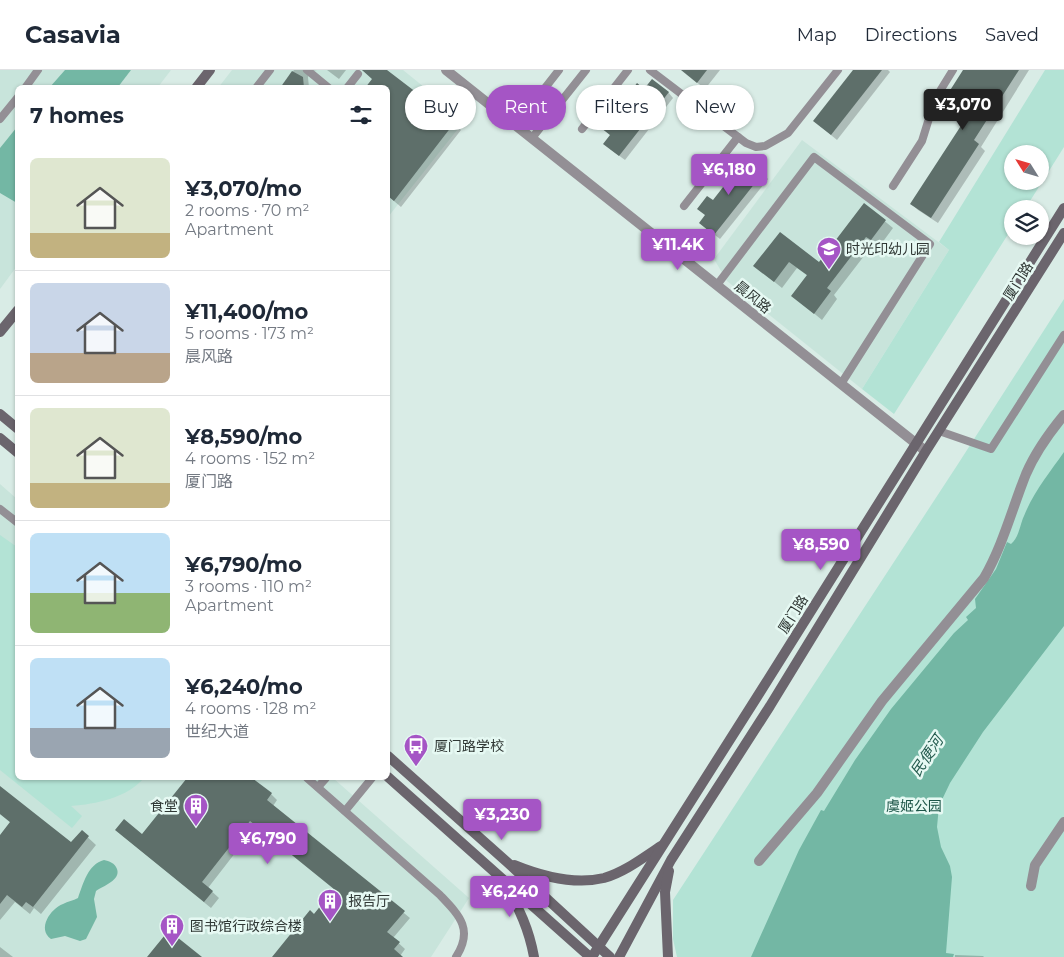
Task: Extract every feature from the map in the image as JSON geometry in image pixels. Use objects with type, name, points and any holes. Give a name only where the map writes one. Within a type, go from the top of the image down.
[{"type":"street","points":[[198,85],[210,70]]},
{"type":"street","name":"晨风路","points":[[446,70],[486,101]]},
{"type":"street","name":"晨风路","points":[[522,130],[926,451]]},
{"type":"street","name":"厦门路","points":[[591,957],[1064,208]]},
{"type":"street","name":"厦门路","points":[[619,957],[671,860],[770,706],[926,451],[1064,233]]},
{"type":"street","points":[[0,332],[15,314]]},
{"type":"street","points":[[0,414],[15,426]]},
{"type":"street","points":[[759,861],[817,793],[882,701],[984,578],[996,557],[1027,473],[1064,415]]},
{"type":"street","points":[[0,438],[15,451]]},
{"type":"street","points":[[390,759],[507,862],[610,957]]},
{"type":"street","points":[[390,779],[591,957]]},
{"type":"street","points":[[1031,886],[1035,865],[1064,822]]},
{"type":"street","points":[[507,862],[536,874],[554,878],[586,880],[604,878],[627,868],[664,844]]},
{"type":"street","points":[[668,957],[665,892],[671,860]]},
{"type":"street","points":[[499,875],[520,910],[532,945],[534,957]]},
{"type":"lane","points":[[27,85],[38,70]]},
{"type":"lane","points":[[258,85],[270,70]]},
{"type":"lane","points":[[307,70],[325,85]]},
{"type":"lane","points":[[547,85],[559,70]]},
{"type":"lane","points":[[532,138],[586,70]]},
{"type":"lane","points":[[616,85],[628,70]]},
{"type":"lane","points":[[653,71],[738,138],[756,147],[765,146],[788,134],[838,70]]},
{"type":"lane","points":[[893,186],[922,141],[935,99],[953,70]]},
{"type":"lane","points":[[349,85],[358,74]]},
{"type":"lane","points":[[0,119],[15,101]]},
{"type":"lane","points":[[684,206],[738,138]]},
{"type":"lane","points":[[717,286],[814,156],[930,244],[841,384]]},
{"type":"lane","points":[[939,431],[991,449],[1064,335]]},
{"type":"lane","points":[[0,509],[15,520]]},
{"type":"lane","points":[[309,780],[440,895],[453,909],[464,924],[465,932],[464,941],[456,957]]},
{"type":"lane","points":[[318,787],[324,780]]},
{"type":"lane","points":[[345,811],[370,780]]},
{"type":"shaded area","points":[[0,70],[171,70],[160,85],[15,85],[15,269],[0,289]]},
{"type":"shaded area","points":[[232,70],[403,70],[422,85],[405,85],[405,130],[457,130],[390,214],[390,85],[220,85]]},
{"type":"shaded area","name":"时光印幼儿园","points":[[802,140],[949,250],[862,389],[727,281],[714,259]]},
{"type":"shaded area","points":[[0,484],[15,497],[15,780],[335,780],[469,898],[431,957],[0,957]]},
{"type":"green space","points":[[1045,70],[1064,70],[1064,147],[1049,171],[1049,145],[1004,145],[1004,190],[1037,190],[1031,200],[1004,200],[1004,241],[894,414],[862,389],[949,250],[939,242]]},
{"type":"green space","name":"虞姬公园","points":[[1064,299],[1064,957],[677,957],[673,939],[673,900]]},
{"type":"green space","points":[[0,535],[15,546],[15,780],[142,780],[129,791],[110,799],[91,804],[71,806],[82,816],[72,828],[0,770]]},
{"type":"water","points":[[65,70],[131,70],[120,85],[52,85]]},
{"type":"water","points":[[15,129],[15,202],[0,193],[0,148]]},
{"type":"water","name":"民便河","points":[[1064,452],[1064,626],[983,732],[950,783],[939,806],[937,827],[941,847],[950,866],[952,877],[946,953],[954,954],[953,957],[751,957],[799,850],[821,810],[824,811],[855,760],[891,709],[954,633],[968,620],[966,617],[976,608],[975,599],[996,569],[1007,542],[1011,544],[1016,538],[1032,499]]},
{"type":"water","points":[[104,860],[115,865],[118,873],[107,885],[96,891],[94,899],[97,917],[86,939],[80,941],[65,936],[51,939],[45,930],[45,925],[50,915],[58,907],[78,898],[90,870],[98,862]]},
{"type":"building","points":[[362,70],[387,70],[407,85],[405,85],[405,130],[449,130],[394,201],[390,198],[390,85],[367,85],[372,79]]},
{"type":"building","points":[[681,70],[707,70],[697,83]]},
{"type":"building","points":[[853,70],[882,70],[831,135],[813,121]]},
{"type":"building","points":[[963,70],[1019,70],[974,140],[979,144],[931,218],[910,204],[966,118],[942,103]]},
{"type":"building","points":[[292,71],[303,77],[304,85],[282,85]]},
{"type":"building","points":[[652,79],[660,85],[647,85]]},
{"type":"building","points":[[604,130],[639,130],[619,156],[603,144],[610,135]]},
{"type":"building","points":[[746,159],[763,173],[714,235],[699,223],[705,215],[697,209],[707,196],[713,200],[727,182],[721,177],[731,164],[738,170]]},
{"type":"building","points":[[864,203],[886,220],[871,240],[866,237],[827,288],[831,291],[814,314],[791,296],[807,275],[789,262],[774,282],[753,266],[780,232],[819,262]]},
{"type":"building","points":[[185,780],[255,780],[272,793],[267,800],[405,911],[387,932],[400,942],[394,949],[403,957],[272,957],[310,910],[314,914],[334,889],[250,821],[202,882],[213,891],[204,902],[115,830],[124,819],[142,834]]},
{"type":"building","points":[[0,786],[71,842],[82,830],[89,836],[33,907],[26,902],[22,907],[7,895],[0,904],[0,835],[10,822],[0,814]]},
{"type":"building","name":"图书馆行政综合楼","points":[[169,930],[177,937],[202,957],[147,957]]},
{"type":"place","name":"时光印幼儿园","points":[[829,270]]},
{"type":"place","name":"厦门路学校","points":[[416,767]]},
{"type":"place","name":"食堂","points":[[196,827]]},
{"type":"place","name":"报告厅","points":[[330,922]]},
{"type":"place","name":"图书馆行政综合楼","points":[[172,947]]}]
